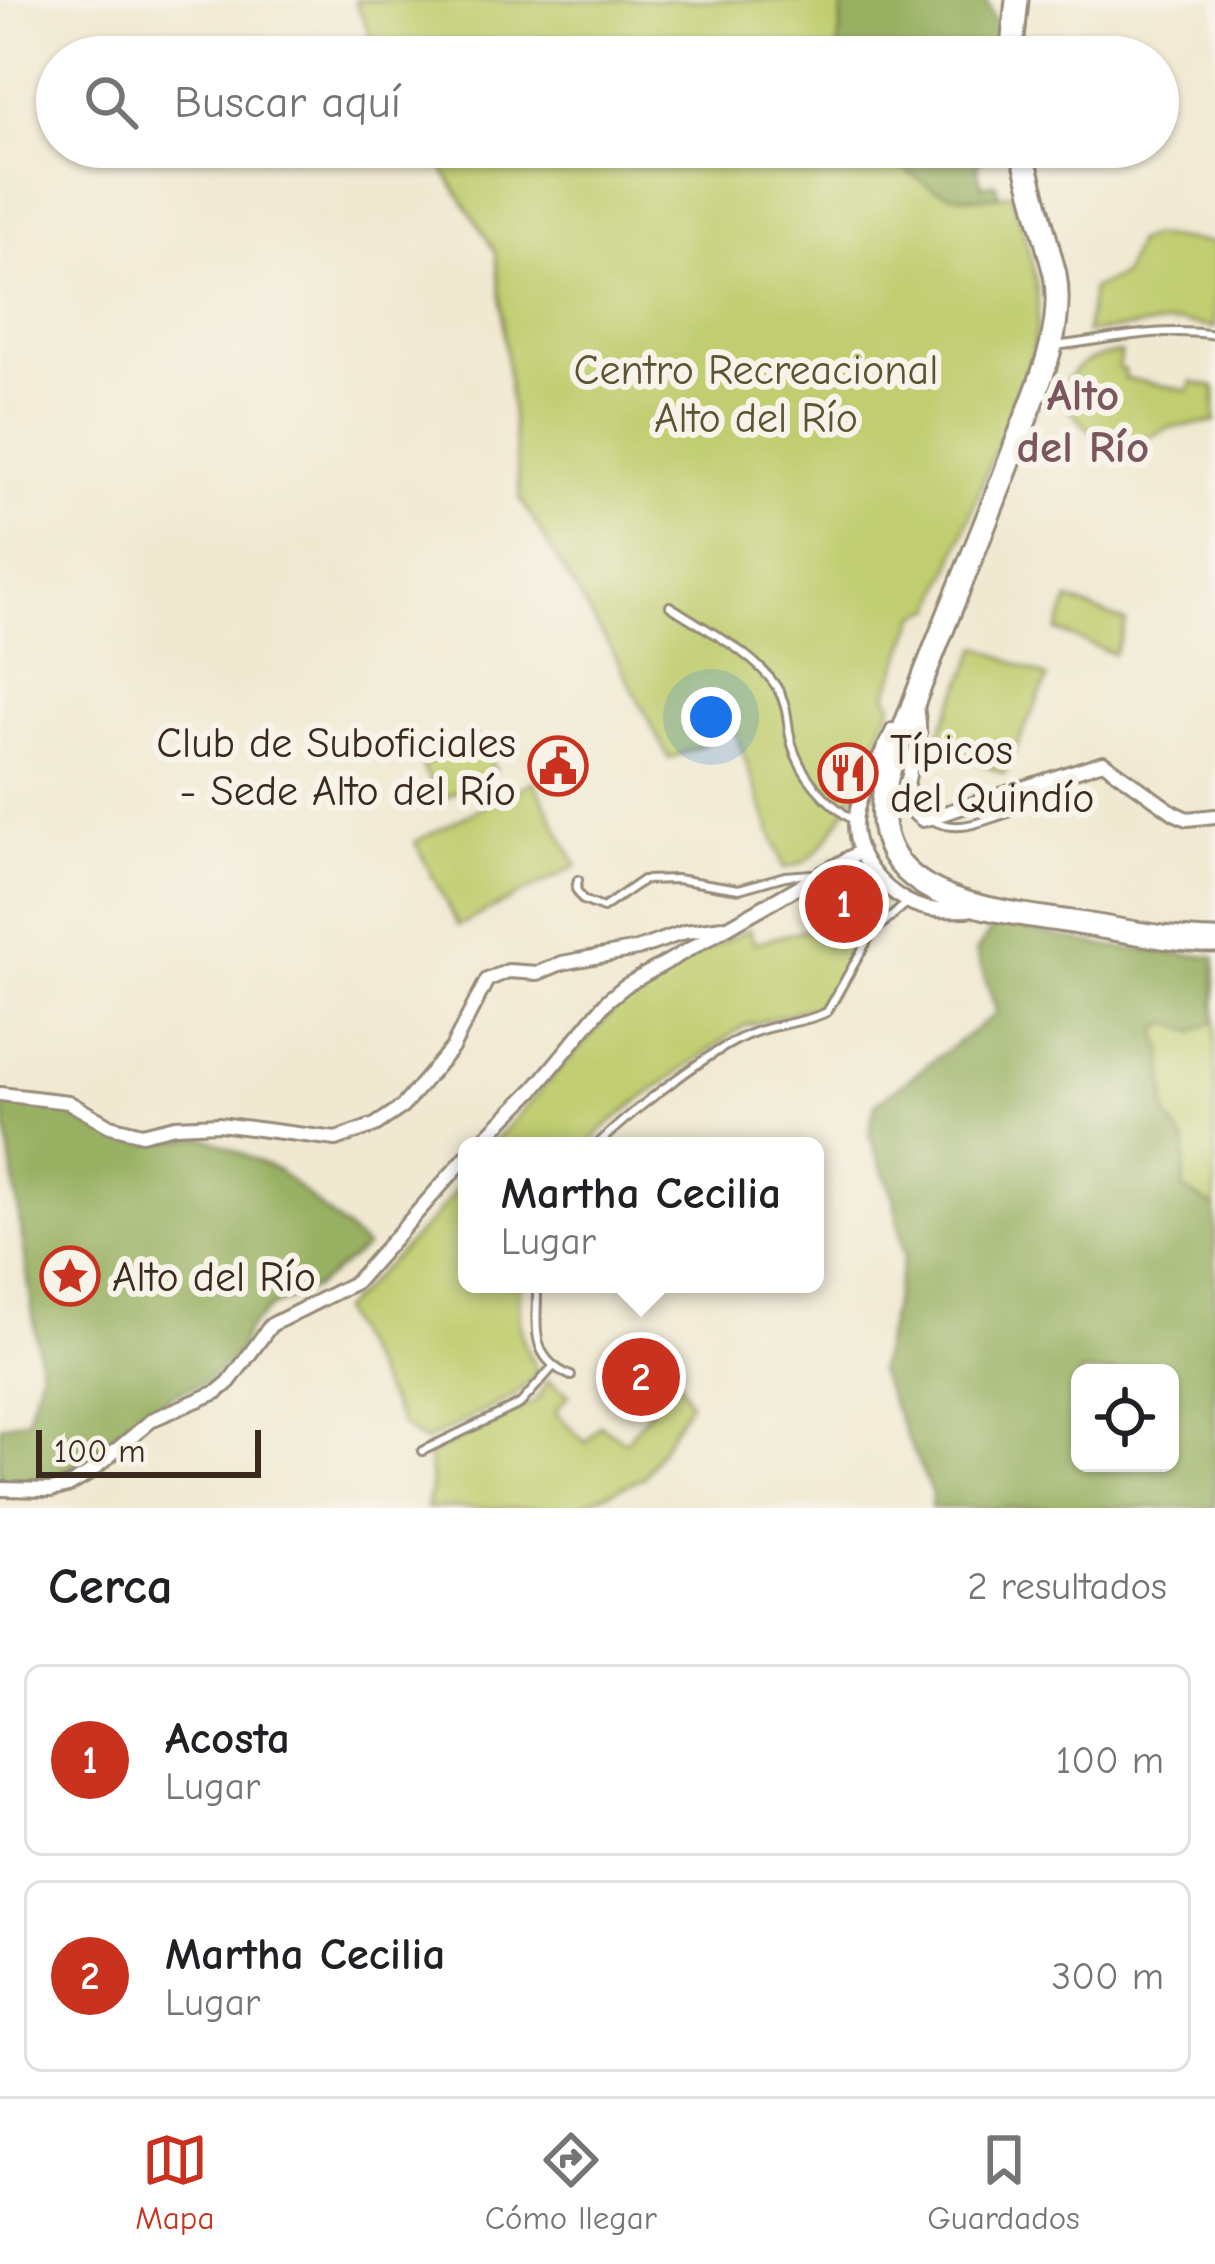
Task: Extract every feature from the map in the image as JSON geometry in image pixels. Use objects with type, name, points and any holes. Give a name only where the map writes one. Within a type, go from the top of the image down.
[{"type":"main road","points":[[1013,36],[1017,0]]},
{"type":"main road","points":[[1026,168],[1058,293],[1050,346],[885,782],[886,831],[901,861],[944,898],[1215,941]]},
{"type":"street","points":[[962,588],[865,788],[854,821],[861,851],[880,881],[908,902],[926,909],[993,909]]},
{"type":"street","points":[[917,698],[920,734],[907,776],[907,801],[915,815],[929,818],[1103,762],[1186,819],[1215,816]]},
{"type":"street","points":[[486,1137],[536,1087],[608,1000],[723,927],[861,851]]},
{"type":"street","points":[[0,1094],[68,1102],[110,1126],[142,1134],[175,1126],[219,1124],[336,1139],[375,1125],[402,1106],[452,1048],[487,980],[508,971],[538,973],[685,932],[723,927]]},
{"type":"street","points":[[0,1489],[68,1486],[153,1419],[217,1392],[271,1325],[356,1282],[458,1166]]},
{"type":"lane","points":[[1050,346],[1182,329],[1215,335]]},
{"type":"lane","points":[[670,606],[747,658],[774,683],[789,714],[789,734],[805,777],[854,821]]},
{"type":"lane","points":[[929,818],[946,827],[962,827],[1008,813]]},
{"type":"lane","points":[[578,880],[583,900],[603,908],[643,880],[676,879],[740,889],[785,876],[816,874]]},
{"type":"lane","points":[[606,1137],[641,1106],[735,1042],[754,1032],[827,1012],[871,934],[908,902]]},
{"type":"lane","points":[[537,1293],[541,1353],[552,1368],[571,1376]]},
{"type":"lane","points":[[422,1451],[520,1404],[552,1368]]},
{"type":"green space","points":[[355,0],[843,0],[839,36],[371,36]]},
{"type":"green space","points":[[843,0],[986,0],[999,31],[998,36],[840,36]]},
{"type":"green space","name":"Centro Recreacional Alto del Río","points":[[442,168],[905,168],[925,183],[955,195],[1012,193],[1037,291],[1032,354],[935,608],[917,616],[887,694],[892,704],[867,764],[835,827],[805,862],[784,868],[735,731],[669,759],[616,657],[520,498],[496,253]]},
{"type":"green space","points":[[905,168],[977,168],[982,186],[996,183],[999,196],[947,193]]},
{"type":"green space","points":[[1152,236],[1215,243],[1215,328],[1181,322],[1086,333],[1092,289],[1123,275],[1136,242]]},
{"type":"green space","points":[[1121,353],[1118,368],[1125,370],[1125,378],[1189,391],[1192,382],[1215,387],[1215,422],[1169,428],[1130,446],[1100,441],[1057,396],[1082,365]]},
{"type":"green space","points":[[1069,600],[1126,622],[1114,654],[1057,631]]},
{"type":"green space","points":[[979,646],[1048,678],[1004,774],[935,742]]},
{"type":"green space","points":[[476,736],[495,770],[441,800],[422,767]]},
{"type":"green space","points":[[534,781],[577,866],[458,926],[415,842]]},
{"type":"green space","points":[[996,923],[1109,947],[1215,957],[1215,1020],[1194,1032],[1170,1023],[1157,1030],[1163,1051],[1166,1114],[1186,1145],[1183,1189],[1215,1208],[1215,1508],[931,1508],[932,1494],[878,1371],[904,1258],[894,1199],[869,1135],[875,1104],[997,1013],[976,952]]},
{"type":"green space","points":[[811,928],[861,938],[830,996],[817,1006],[744,1026],[595,1137],[498,1137],[617,1007],[667,969],[749,929],[754,943]]},
{"type":"green space","points":[[1215,1020],[1215,1208],[1183,1189],[1186,1145],[1166,1115],[1163,1051],[1157,1030],[1170,1022],[1194,1032]]},
{"type":"green space","points":[[3,1102],[63,1106],[102,1133],[147,1143],[205,1137],[279,1171],[366,1247],[314,1288],[270,1308],[247,1330],[236,1354],[204,1384],[176,1393],[137,1417],[82,1462],[46,1480],[0,1480],[0,1426],[27,1419],[41,1371]]},
{"type":"green space","points":[[458,1187],[458,1293],[520,1293],[521,1329],[538,1371],[516,1395],[424,1442],[403,1426],[340,1311],[434,1218]]},
{"type":"green space","points":[[676,1376],[690,1402],[644,1477],[574,1508],[426,1508],[431,1491],[429,1455],[538,1399],[548,1380],[569,1395],[555,1412],[586,1443],[600,1425],[626,1442]]},
{"type":"place","name":"Club de Suboficiales - Sede Alto del Río","points":[[558,766]]},
{"type":"place","name":"Típicos del Quindío","points":[[848,773]]},
{"type":"place","name":"Acosta","points":[[844,904]]},
{"type":"place","name":"Alto del Río","points":[[70,1276]]},
{"type":"place","name":"Martha Cecilia","points":[[641,1377]]},
{"type":"district","name":"Alto del Río","points":[[1083,420]]}]
